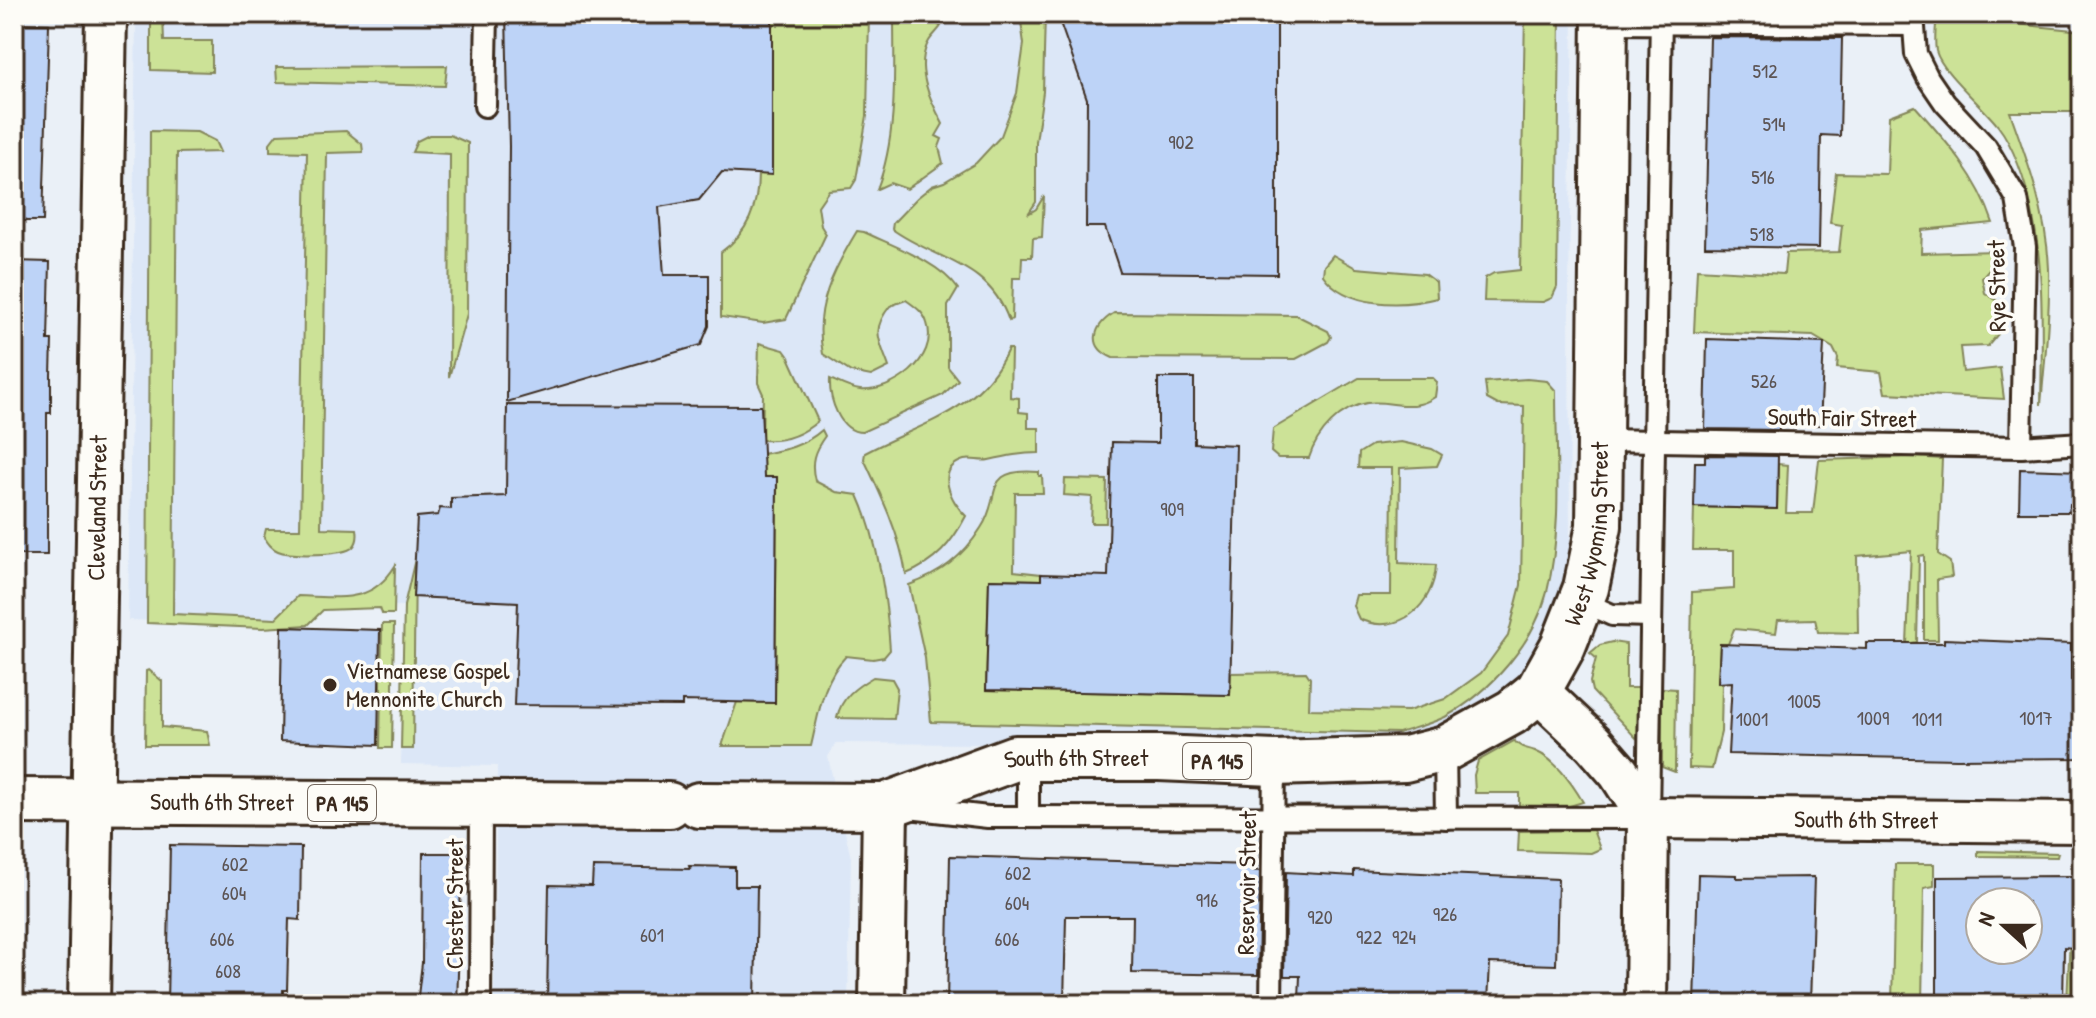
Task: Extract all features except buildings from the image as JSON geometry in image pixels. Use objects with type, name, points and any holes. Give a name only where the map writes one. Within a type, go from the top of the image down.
[{"type":"main road","name":"West Wyoming Street","points":[[1538,691],[1563,646],[1581,601],[1599,526],[1605,19]]},
{"type":"main road","name":"South 6th Street","points":[[14,801],[885,806],[1015,758],[1159,758],[1274,763],[1405,759],[1445,749],[1512,712],[1538,691]]},
{"type":"main road","points":[[882,1004],[885,806]]},
{"type":"street","name":"Cleveland Street","points":[[89,1004],[106,14]]},
{"type":"street","points":[[1538,691],[1593,743],[1619,773],[1648,818],[1646,1004]]},
{"type":"street","name":"South 6th Street","points":[[1648,818],[2082,822]]},
{"type":"lane","points":[[485,106],[487,14]]},
{"type":"lane","points":[[1605,19],[1913,20]]},
{"type":"lane","points":[[885,806],[988,817],[1648,818],[1661,19]]},
{"type":"lane","name":"Rye Street","points":[[1913,20],[1916,54],[1928,78],[1945,103],[1986,147],[2017,199],[2025,247],[2021,447]]},
{"type":"lane","name":"South Fair Street","points":[[1601,440],[2021,447],[2082,443]]},
{"type":"lane","points":[[1581,601],[1612,615],[1651,616]]},
{"type":"lane","points":[[1445,749],[1446,818]]},
{"type":"lane","points":[[1028,758],[1028,817]]},
{"type":"lane","name":"Reservoir Street","points":[[1271,1004],[1274,763]]},
{"type":"lane","name":"Chester Street","points":[[480,1004],[481,804]]},
{"type":"shaded area","points":[[136,14],[1573,14],[1569,288],[1570,555],[1558,611],[1523,674],[1502,694],[1478,713],[1399,747],[836,743],[828,757],[851,858],[848,1004],[494,1004],[497,766],[401,764],[404,606],[318,608],[278,624],[128,620]]},
{"type":"green space","points":[[151,14],[163,14],[164,41],[212,41],[212,72],[151,70]]},
{"type":"green space","points":[[772,14],[869,14],[867,116],[856,180],[851,188],[829,190],[818,206],[821,226],[826,234],[786,319],[763,323],[721,317],[721,252],[745,228],[750,218],[758,174],[772,174]]},
{"type":"green space","points":[[894,14],[942,14],[937,24],[941,26],[925,51],[923,72],[943,124],[936,136],[942,139],[939,147],[943,163],[907,189],[890,183],[877,189],[892,125]]},
{"type":"green space","points":[[1020,14],[1045,14],[1043,92],[1036,142],[1036,202],[1028,214],[1036,209],[1044,196],[1042,237],[1033,238],[1032,257],[1022,257],[1021,278],[1013,278],[1012,319],[1009,321],[1000,301],[974,274],[892,229],[893,223],[917,198],[932,186],[976,163],[1001,136],[1017,93],[1024,44]]},
{"type":"green space","points":[[1525,14],[1560,14],[1557,287],[1552,298],[1543,302],[1484,301],[1485,278],[1494,273],[1520,270]]},
{"type":"green space","points":[[1937,14],[2015,14],[2016,24],[2082,31],[2082,112],[2010,112],[2036,189],[2045,229],[2049,303],[2041,405],[2041,283],[2034,222],[2027,193],[2016,159],[2001,130],[1940,60],[1935,47]]},
{"type":"green space","points":[[447,66],[445,86],[277,82],[276,67]]},
{"type":"green space","points":[[1915,106],[1970,175],[1993,223],[1922,230],[1921,253],[1996,251],[1995,263],[1982,278],[1985,293],[2002,304],[1998,334],[1988,346],[1960,347],[1963,372],[2000,368],[2004,399],[1885,393],[1881,372],[1837,368],[1838,358],[1833,348],[1813,336],[1694,332],[1697,269],[1784,274],[1786,253],[1839,252],[1842,225],[1830,223],[1836,173],[1887,174],[1889,116]]},
{"type":"green space","points":[[150,131],[197,132],[215,141],[220,152],[177,153],[173,614],[275,619],[298,596],[340,597],[365,593],[386,579],[395,566],[394,614],[382,614],[380,608],[323,610],[308,625],[263,628],[147,623]]},
{"type":"green space","points":[[346,131],[362,144],[363,152],[327,153],[321,528],[357,529],[357,538],[353,547],[339,552],[284,553],[273,548],[264,537],[266,529],[300,529],[307,152],[270,151],[270,143],[277,134]]},
{"type":"green space","points":[[429,135],[450,135],[468,143],[467,314],[449,377],[450,154],[412,152],[417,141]]},
{"type":"green space","points":[[857,231],[928,263],[958,289],[948,306],[948,367],[958,380],[943,395],[862,432],[847,426],[837,413],[830,379],[860,390],[886,386],[920,361],[929,336],[924,316],[906,300],[890,306],[880,322],[880,343],[889,367],[871,376],[851,372],[823,354],[823,305],[833,274]]},
{"type":"green space","points":[[1333,255],[1356,268],[1425,274],[1436,282],[1437,298],[1392,303],[1346,294],[1323,275],[1324,266]]},
{"type":"green space","points":[[1114,313],[1296,315],[1328,331],[1331,337],[1328,342],[1296,359],[1113,358],[1099,348],[1096,336],[1101,324]]},
{"type":"green space","points":[[759,343],[784,350],[818,421],[792,436],[762,440],[763,394],[758,383]]},
{"type":"green space","points":[[1008,349],[1011,349],[1010,397],[1019,398],[1019,412],[1028,413],[1028,428],[1039,428],[1039,453],[964,460],[955,464],[947,478],[948,486],[955,503],[966,516],[942,551],[906,574],[895,530],[864,459],[865,453],[965,402],[982,388]]},
{"type":"green space","points":[[1359,378],[1433,378],[1437,382],[1435,397],[1410,405],[1357,405],[1331,423],[1318,439],[1309,458],[1278,458],[1271,452],[1273,429]]},
{"type":"green space","points":[[1547,381],[1556,391],[1557,517],[1547,592],[1532,630],[1508,664],[1479,694],[1445,717],[1399,733],[931,722],[925,658],[909,585],[931,576],[958,556],[981,528],[1001,479],[1020,472],[1039,472],[1043,493],[1015,493],[1014,571],[1041,574],[1041,580],[989,579],[986,690],[1230,695],[1231,673],[1306,672],[1310,678],[1309,709],[1408,711],[1445,699],[1481,673],[1508,636],[1521,585],[1524,406],[1498,405],[1487,399],[1485,382]]},
{"type":"green space","points":[[822,430],[825,436],[813,462],[815,481],[836,492],[858,495],[871,531],[880,571],[890,650],[884,657],[873,659],[846,656],[822,698],[811,746],[722,746],[737,702],[775,703],[777,478],[760,477],[762,454],[794,446]]},
{"type":"green space","points":[[1401,442],[1432,449],[1442,455],[1437,466],[1400,468],[1399,563],[1436,565],[1434,580],[1429,593],[1412,614],[1388,624],[1374,623],[1359,619],[1353,606],[1356,595],[1391,595],[1392,468],[1358,468],[1359,453],[1372,445]]},
{"type":"green space","points":[[1942,459],[1938,554],[1950,562],[1952,577],[1937,579],[1938,640],[1924,640],[1924,555],[1919,556],[1917,642],[1907,644],[1911,551],[1857,556],[1858,633],[1818,632],[1815,619],[1778,620],[1776,633],[1734,629],[1728,644],[1720,644],[1718,683],[1722,683],[1721,732],[1712,769],[1689,768],[1692,592],[1734,589],[1734,550],[1693,550],[1694,507],[1777,509],[1778,464],[1788,465],[1786,513],[1813,513],[1819,460]]},
{"type":"green space","points":[[1065,479],[1107,480],[1106,523],[1091,523],[1092,497],[1064,495]]},
{"type":"green space","points":[[415,559],[413,749],[401,749],[404,606]]},
{"type":"green space","points":[[382,624],[394,624],[392,748],[380,748]]},
{"type":"green space","points":[[1612,642],[1626,644],[1626,688],[1640,688],[1640,727],[1636,738],[1592,691],[1590,682],[1596,658],[1590,653],[1600,645]]},
{"type":"green space","points":[[149,670],[162,681],[162,727],[207,731],[210,745],[145,745],[146,671]]},
{"type":"green space","points":[[873,677],[892,679],[897,688],[894,719],[837,718],[846,698]]},
{"type":"green space","points":[[1662,688],[1676,689],[1675,772],[1662,767]]},
{"type":"green space","points":[[1514,741],[1550,760],[1583,802],[1556,810],[1519,810],[1519,793],[1475,793],[1474,775],[1478,761]]},
{"type":"green space","points":[[1593,830],[1600,849],[1591,853],[1518,851],[1519,831]]},
{"type":"green space","points":[[1978,851],[2058,853],[2057,857],[1978,856]]},
{"type":"green space","points":[[1895,864],[1934,864],[1934,886],[1924,888],[1922,1004],[1892,1004]]},
{"type":"green space","points":[[2071,912],[2082,912],[2082,1004],[2067,1004]]},
{"type":"place","name":"Vietnamese Gospel Mennonite Church","points":[[330,685]]}]
